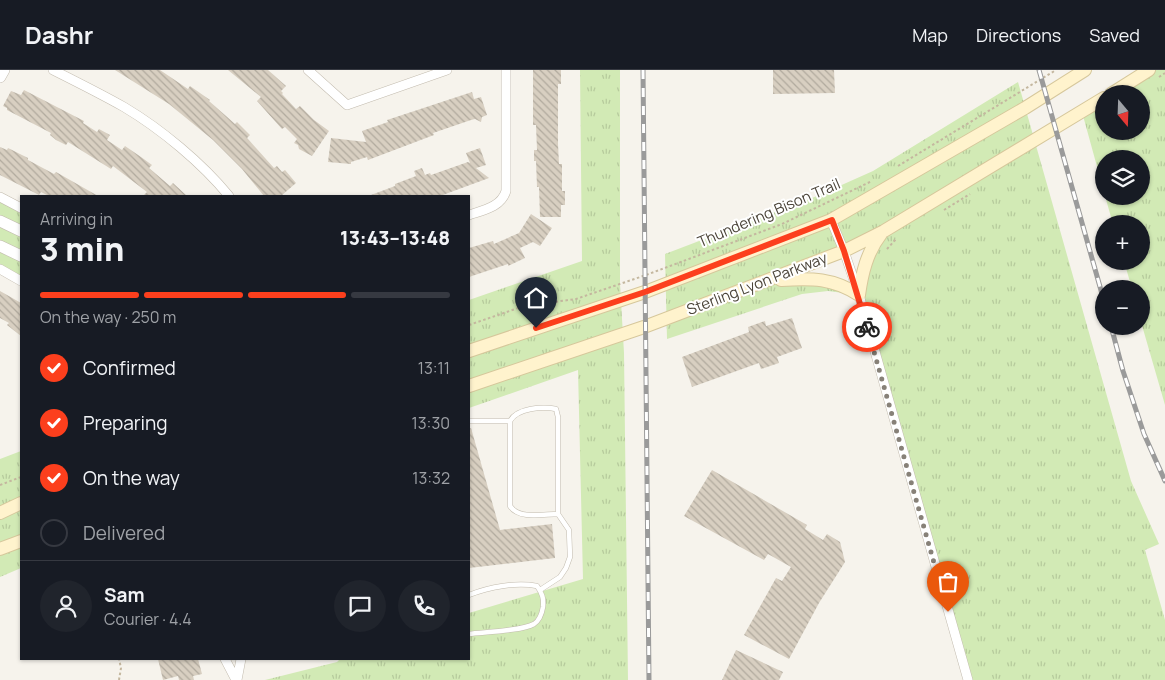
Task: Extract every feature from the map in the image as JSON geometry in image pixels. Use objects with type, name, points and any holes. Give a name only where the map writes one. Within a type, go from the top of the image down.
[{"type":"main road","points":[[470,351],[645,292],[832,220],[1025,108],[1085,70]]},
{"type":"main road","points":[[1126,85],[1150,70]]},
{"type":"main road","name":"Sterling Lyon Parkway","points":[[470,386],[644,327],[844,251],[884,231],[1095,103]]},
{"type":"main road","points":[[769,281],[800,278],[828,280],[845,286],[858,295],[862,275],[872,246],[884,231]]},
{"type":"main road","points":[[0,513],[20,503]]},
{"type":"main road","points":[[0,549],[20,541]]},
{"type":"street","points":[[0,77],[4,70]]},
{"type":"street","points":[[53,70],[126,108],[168,138],[198,164],[228,195]]},
{"type":"street","points":[[308,70],[347,105],[448,70]]},
{"type":"street","points":[[470,215],[497,204],[504,199],[506,191],[506,70]]},
{"type":"street","points":[[0,197],[20,207]]},
{"type":"street","points":[[0,220],[20,230]]},
{"type":"street","points":[[832,220],[858,295],[968,680]]},
{"type":"street","points":[[0,246],[20,256]]},
{"type":"street","points":[[0,269],[20,279]]},
{"type":"street","points":[[225,660],[237,680]]},
{"type":"street","points":[[237,680],[241,660]]},
{"type":"lane","points":[[540,590],[560,577],[570,557],[569,530],[558,514],[558,417],[556,409],[542,407],[516,414],[510,421],[510,506],[513,510],[523,514],[558,514]]},
{"type":"lane","points":[[470,421],[510,421]]},
{"type":"lane","points":[[470,595],[497,588],[526,584],[537,586],[543,595],[543,608],[540,618],[534,624],[520,628],[470,634]]},
{"type":"path","points":[[898,166],[1056,70]]},
{"type":"path","name":"Thundering Bison Trail","points":[[470,325],[524,306],[576,299],[646,275],[782,224],[874,180]]},
{"type":"path","points":[[0,485],[20,477]]},
{"type":"path","points":[[118,680],[121,668],[119,660]]},
{"type":"green space","points":[[580,70],[620,70],[620,284],[624,353],[628,680],[265,680],[339,660],[470,660],[470,613],[583,579],[578,370],[470,408],[470,300],[582,261]]},
{"type":"green space","points":[[1149,70],[1165,70],[1165,405],[1145,335],[1150,335],[1150,280],[1129,280],[1127,270],[1150,270],[1150,215],[1110,215],[1108,205],[1150,205],[1150,150],[1095,150],[1095,159],[1082,112],[1095,104],[1095,140],[1150,140],[1150,85],[1125,85]]},
{"type":"green space","points":[[1018,82],[1131,481],[1159,544],[1145,550],[1165,620],[1165,680],[968,680],[858,295],[883,233],[771,280],[800,279],[857,295],[828,291],[802,294],[667,339],[665,254],[817,196],[873,171]]},
{"type":"green space","points":[[0,197],[20,207],[20,280],[0,269]]},
{"type":"green space","points":[[20,451],[20,568],[0,577],[0,459]]},
{"type":"building","points":[[115,70],[160,70],[188,89],[190,86],[210,100],[235,124],[237,122],[250,135],[247,138],[274,168],[277,166],[282,172],[285,170],[296,183],[282,195],[263,195],[242,169],[213,140],[169,104]]},
{"type":"building","points":[[228,70],[268,70],[286,86],[281,91],[282,94],[296,109],[300,106],[329,131],[312,156],[299,149],[298,145],[294,143],[297,139],[285,127],[282,129],[257,101],[261,97]]},
{"type":"building","points":[[533,70],[561,70],[561,84],[558,84],[558,144],[559,164],[562,164],[562,191],[565,191],[565,205],[561,205],[561,217],[540,217],[539,187],[537,187],[536,161],[534,161],[534,150],[537,150],[536,125],[533,125]]},
{"type":"building","points":[[773,70],[834,70],[835,93],[773,94]]},
{"type":"building","points":[[24,90],[84,121],[83,123],[97,132],[99,129],[110,135],[107,140],[122,150],[125,146],[141,157],[152,165],[149,168],[170,186],[173,183],[186,195],[144,195],[147,192],[113,166],[111,169],[68,142],[66,145],[56,140],[50,135],[51,133],[7,110],[3,106],[11,91],[21,95]]},
{"type":"building","points":[[472,92],[474,99],[481,97],[487,115],[482,117],[481,122],[475,119],[471,120],[433,133],[434,135],[368,160],[367,157],[351,162],[351,164],[328,162],[331,138],[366,142],[362,131],[388,122],[387,120]]},
{"type":"building","points":[[0,147],[7,150],[8,148],[96,195],[47,195],[41,192],[39,195],[0,175]]},
{"type":"building","points":[[480,148],[486,165],[476,168],[489,178],[443,195],[371,195],[416,176],[414,171],[422,168],[425,175],[430,173],[431,175],[468,162],[470,163],[466,153]]},
{"type":"building","points":[[531,214],[552,228],[540,246],[533,242],[520,248],[525,258],[508,266],[508,264],[470,277],[470,248],[493,241],[494,244],[519,233]]},
{"type":"building","points":[[0,291],[20,302],[20,335],[7,325],[9,323],[0,318]]},
{"type":"building","points":[[792,318],[802,348],[777,357],[779,363],[761,369],[759,363],[692,387],[682,357],[749,332],[748,327],[765,321],[766,326]]},
{"type":"building","points":[[470,428],[500,530],[552,524],[555,558],[470,568]]},
{"type":"building","points":[[712,470],[807,525],[805,529],[823,540],[827,534],[840,542],[845,562],[819,603],[789,659],[744,635],[776,578],[782,581],[791,567],[768,554],[764,560],[684,516]]},
{"type":"building","points":[[736,650],[783,672],[779,680],[722,680]]},
{"type":"building","points":[[158,660],[198,660],[202,674],[193,676],[194,680],[179,680],[178,676],[163,680]]},
{"type":"railway","points":[[643,70],[649,680]]},
{"type":"railway","points":[[1039,70],[1098,280]]},
{"type":"railway","points":[[1113,335],[1144,434],[1165,481]]},
{"type":"way so far","points":[[867,327],[948,612]]},
{"type":"route","points":[[536,328],[645,292],[832,220],[844,251],[867,327]]}]
